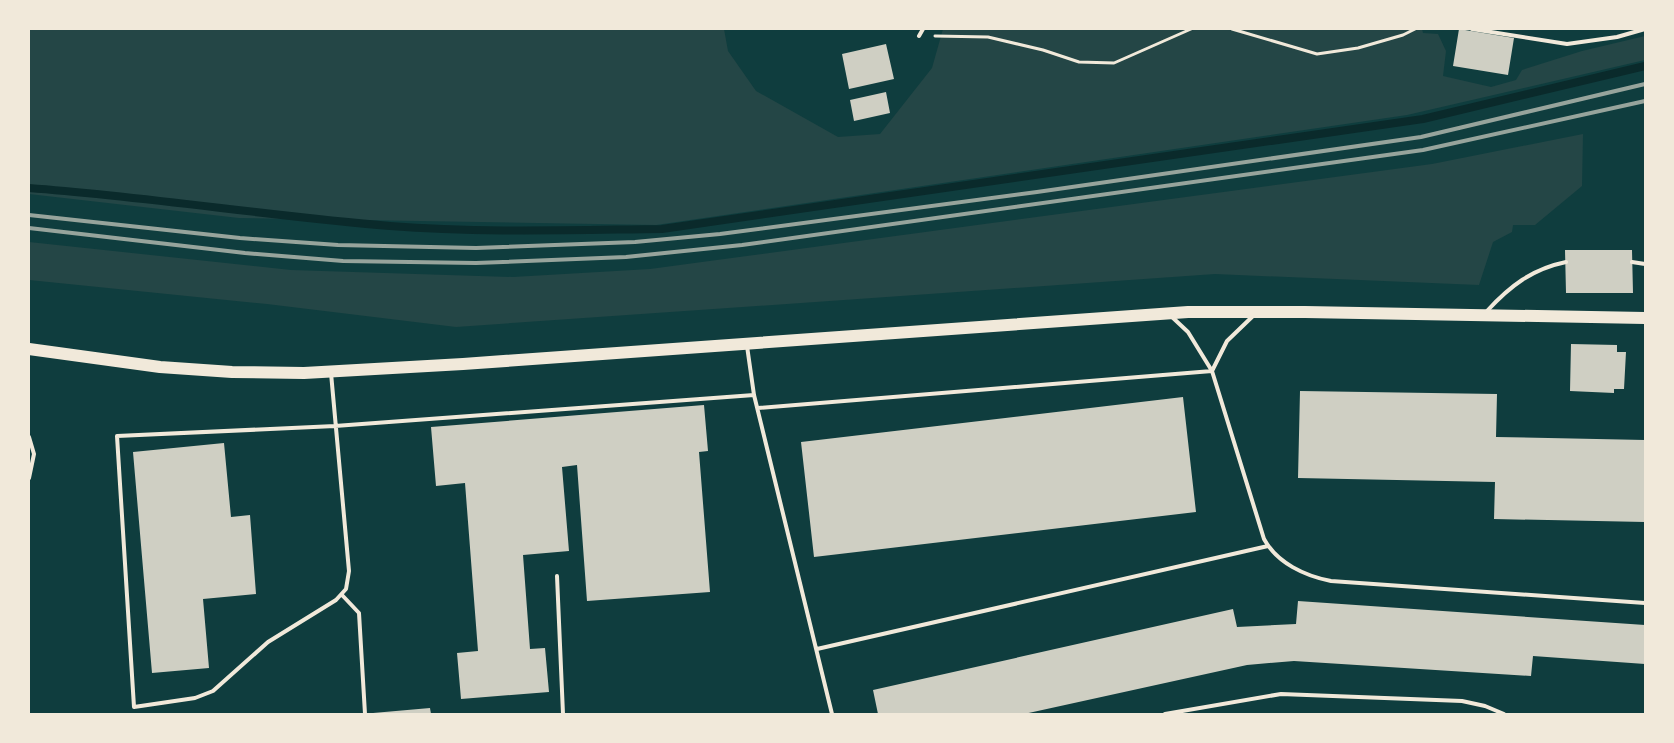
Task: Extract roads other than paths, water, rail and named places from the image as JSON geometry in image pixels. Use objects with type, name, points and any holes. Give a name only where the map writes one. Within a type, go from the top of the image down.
[{"type":"main road","points":[[29,349],[195,370],[271,373],[330,372],[1168,313],[1258,312],[1645,318]]},
{"type":"lane","points":[[919,36],[923,29]]},
{"type":"lane","points":[[1472,29],[1568,44],[1617,37],[1645,29]]},
{"type":"lane","points":[[1483,315],[1520,280],[1548,266],[1566,262]]},
{"type":"lane","points":[[1632,262],[1645,264]]},
{"type":"lane","points":[[1212,371],[1227,341],[1258,312]]},
{"type":"lane","points":[[1168,313],[1188,332],[1212,371],[1255,516],[1268,546],[1286,562],[1303,573],[1331,581],[1645,602]]},
{"type":"lane","points":[[747,343],[754,395],[832,714]]},
{"type":"lane","points":[[758,408],[1212,371]]},
{"type":"lane","points":[[330,372],[335,426],[349,571],[348,583],[342,595],[323,609],[268,642],[213,691],[195,698],[134,707],[117,436],[335,426],[754,395]]},
{"type":"lane","points":[[29,437],[34,454],[29,478]]},
{"type":"lane","points":[[817,649],[1268,546]]},
{"type":"lane","points":[[557,576],[563,714]]},
{"type":"lane","points":[[342,595],[359,613],[365,714]]},
{"type":"lane","points":[[1165,714],[1266,695],[1300,693],[1462,702],[1486,706],[1504,714]]},
{"type":"waterway","points":[[29,188],[390,226],[492,230],[662,229],[1423,119],[1645,66]]},
{"type":"railway","points":[[29,215],[240,238],[338,245],[476,248],[635,242],[720,234],[1037,192],[1421,137],[1645,84]]},
{"type":"railway","points":[[29,228],[245,253],[343,261],[476,263],[626,257],[742,245],[1423,150],[1645,101]]}]
